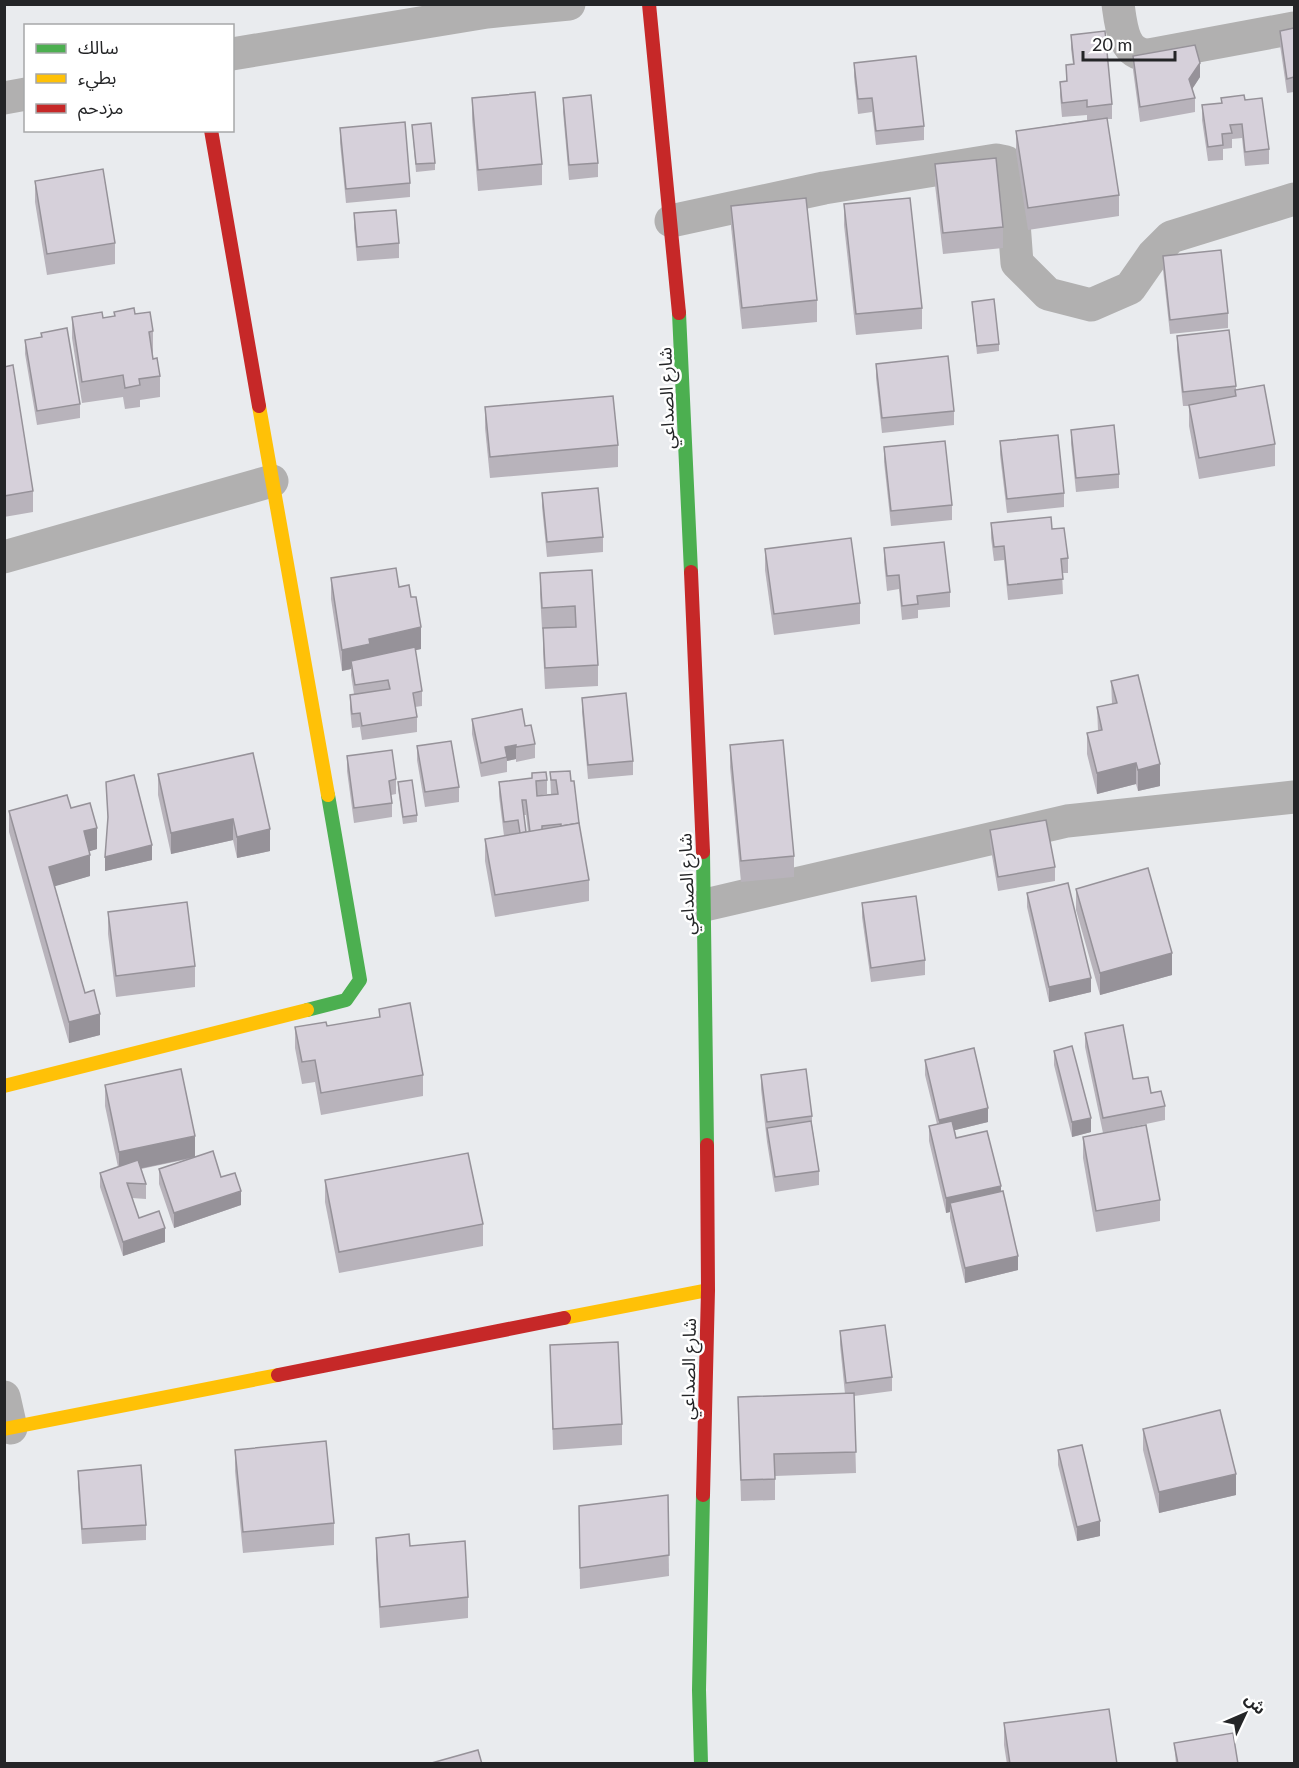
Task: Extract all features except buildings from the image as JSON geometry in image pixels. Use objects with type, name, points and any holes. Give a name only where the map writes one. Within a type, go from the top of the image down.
[{"type":"street","points":[[234,54],[476,13],[569,4]]},
{"type":"street","name":"شارع الصداعي","points":[[649,4],[682,340],[705,905],[708,1290],[699,1690],[701,1764]]},
{"type":"street","points":[[1118,4],[1128,47],[1137,55],[1149,55],[1294,28]]},
{"type":"street","points":[[4,98],[24,94]]},
{"type":"street","points":[[4,1086],[346,1000],[360,980],[211,132]]},
{"type":"street","points":[[671,222],[824,188],[996,160],[1006,162],[1010,169],[1017,263],[1048,294],[1091,305],[1130,288],[1153,255],[1171,237],[1294,199]]},
{"type":"street","points":[[4,558],[272,481]]},
{"type":"street","points":[[705,905],[1067,821],[1294,797]]},
{"type":"street","points":[[7,1418],[708,1290]]},
{"type":"traffic: fast","points":[[679,313],[691,572]]},
{"type":"traffic: fast","points":[[307,1010],[346,1000],[360,980],[328,795]]},
{"type":"traffic: fast","points":[[703,852],[707,1145]]},
{"type":"traffic: fast","points":[[701,1764],[699,1690],[703,1495]]},
{"type":"traffic: slow","points":[[259,406],[328,795]]},
{"type":"traffic: slow","points":[[4,1086],[307,1010]]},
{"type":"traffic: slow","points":[[564,1318],[708,1290]]},
{"type":"traffic: slow","points":[[4,1429],[278,1375]]},
{"type":"traffic: jam","points":[[649,4],[679,313]]},
{"type":"traffic: jam","points":[[211,132],[259,406]]},
{"type":"traffic: jam","points":[[691,572],[703,852]]},
{"type":"traffic: jam","points":[[703,1495],[708,1290],[707,1145]]},
{"type":"traffic: jam","points":[[278,1375],[564,1318]]}]
